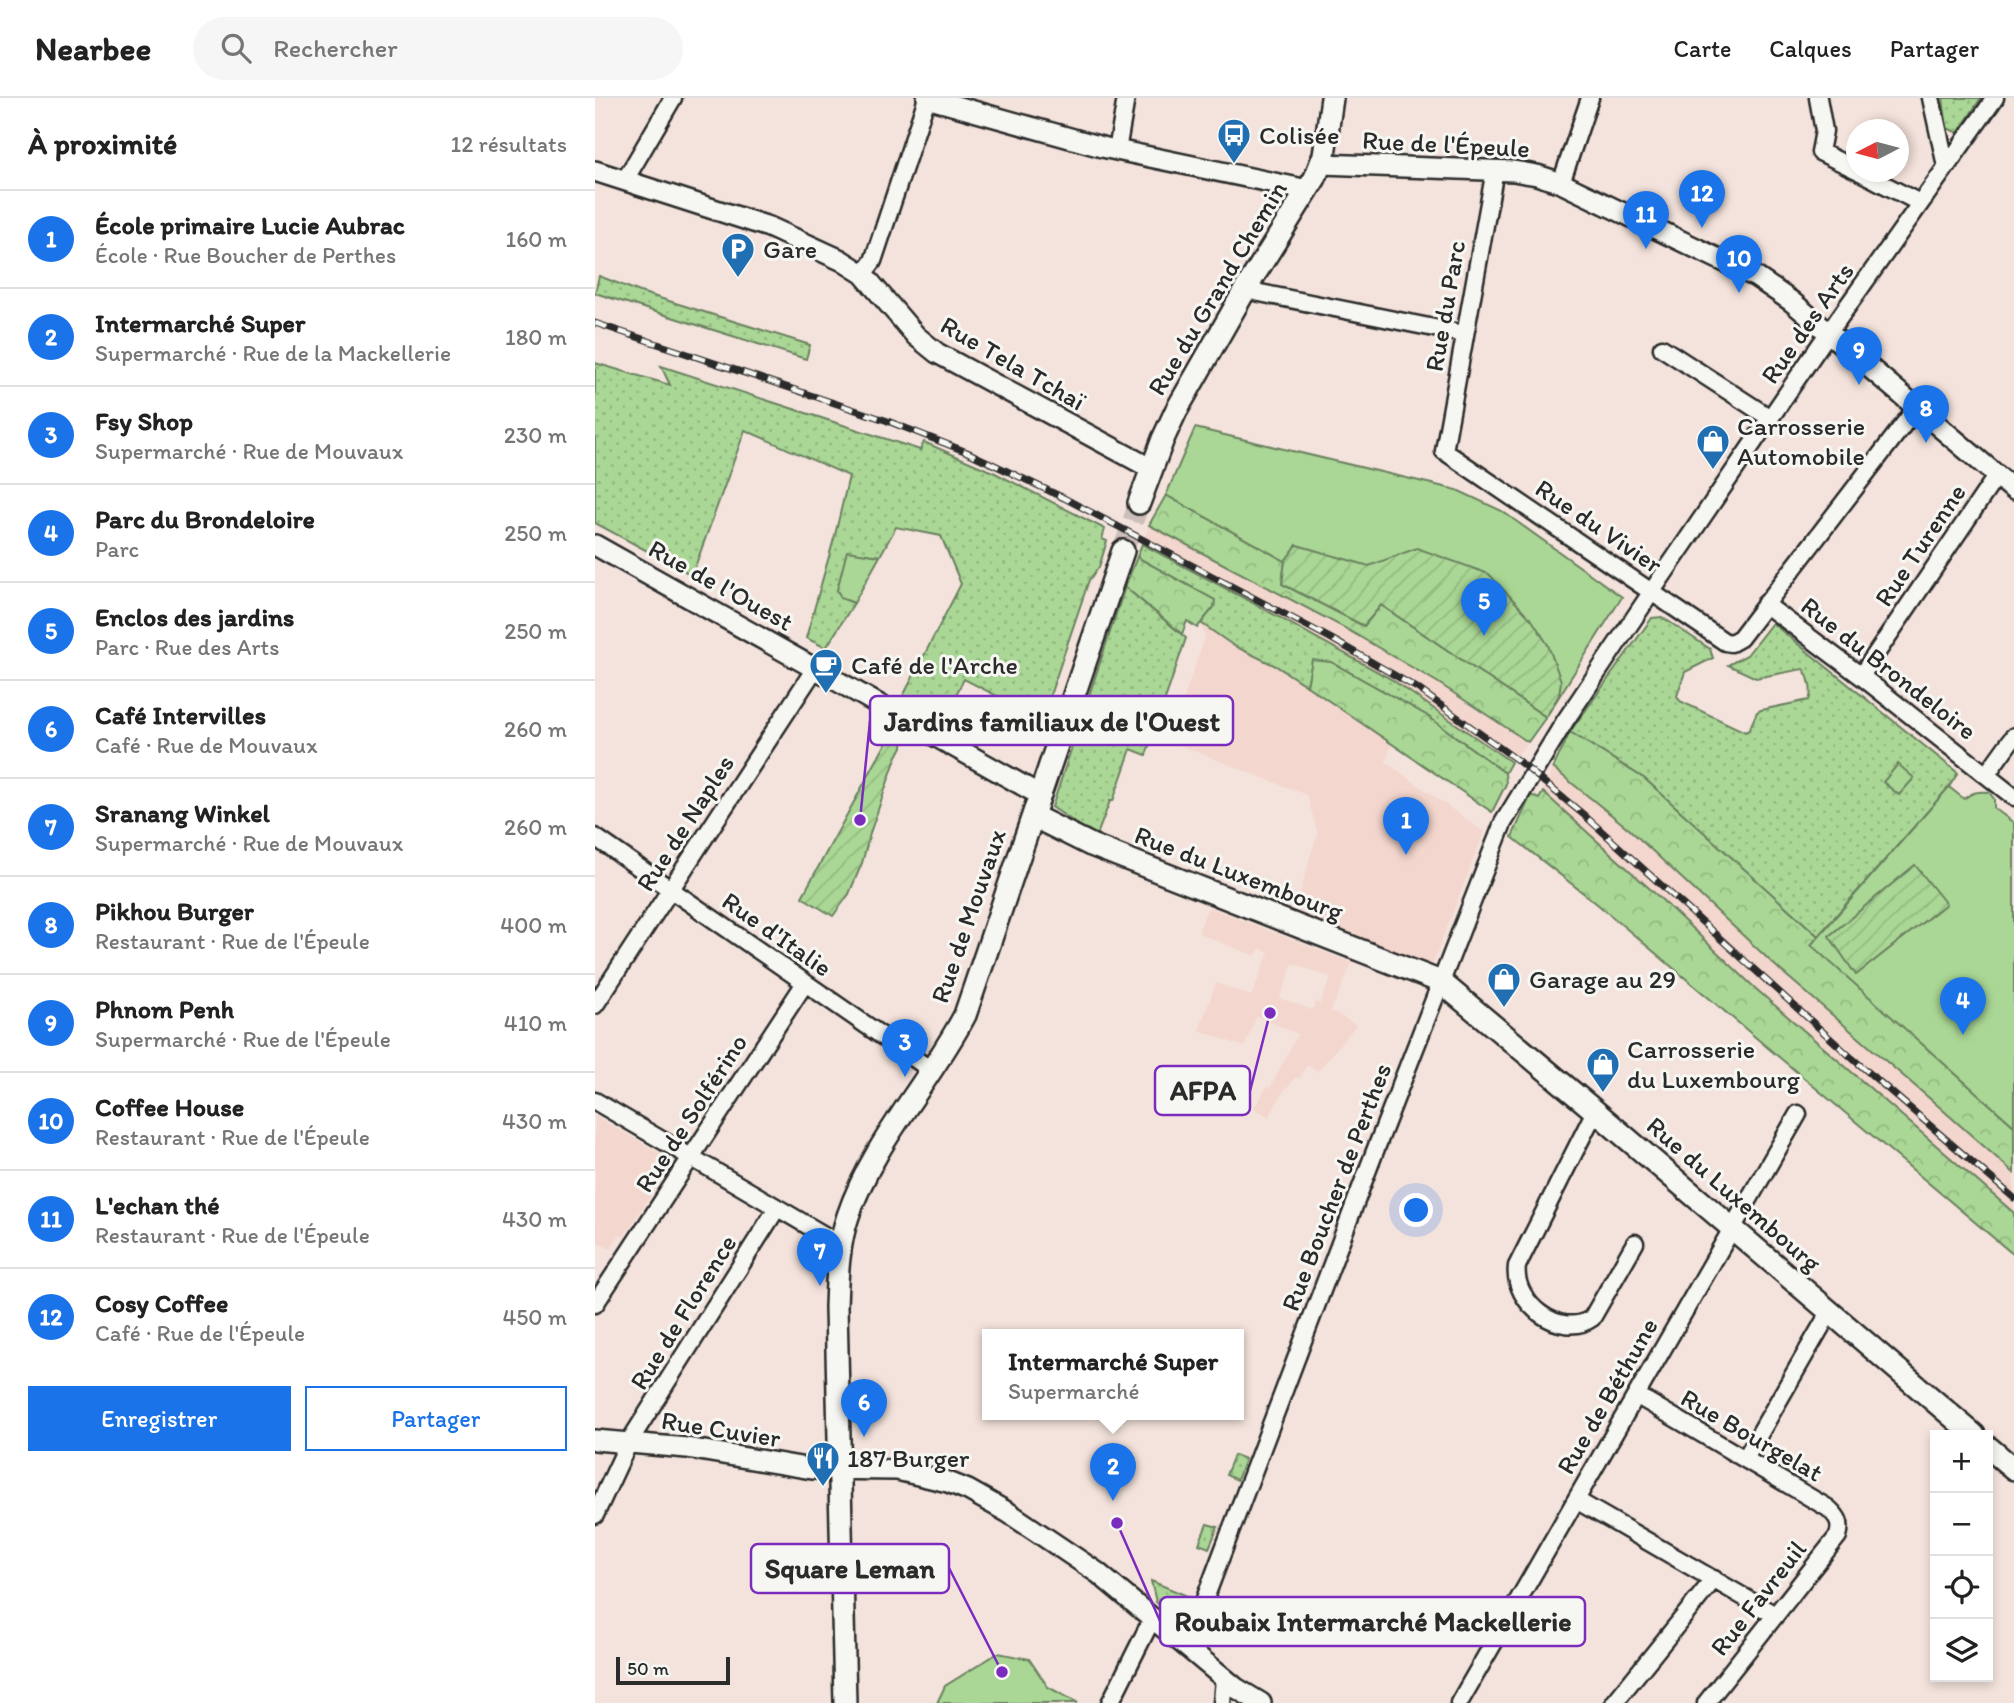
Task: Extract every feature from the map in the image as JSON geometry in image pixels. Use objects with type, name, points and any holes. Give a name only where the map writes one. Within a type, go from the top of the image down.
[{"type":"main road","name":"Rue du Grand Chemin","points":[[1139,503],[1175,411],[1322,164],[1332,98]]},
{"type":"main road","name":"Rue de Mouvaux","points":[[845,1703],[836,1307],[841,1244],[862,1181],[888,1135],[965,1015],[1122,551]]},
{"type":"main road","name":"Rue du Luxembourg","points":[[1033,816],[1101,849],[1441,982],[1968,1430]]},
{"type":"main road","points":[[1993,1451],[2014,1469]]},
{"type":"street","points":[[625,180],[673,98]]},
{"type":"street","points":[[863,274],[873,261],[927,98],[1117,150],[1308,190]]},
{"type":"street","points":[[1117,150],[1126,98]]},
{"type":"street","points":[[1561,183],[1590,98]]},
{"type":"street","points":[[1818,98],[1824,131],[1820,152],[1846,165]]},
{"type":"street","points":[[1931,98],[1946,166]]},
{"type":"street","name":"Rue des Arts","points":[[1546,752],[1770,418],[1995,98]]},
{"type":"street","name":"Rue de l'Épeule","points":[[1322,164],[1495,170],[1537,175],[1561,183],[1756,277],[1791,301],[2014,490]]},
{"type":"street","name":"Rue du Parc","points":[[1444,452],[1495,170]]},
{"type":"street","name":"Rue Tela Tchaï","points":[[595,171],[769,227],[841,260],[863,274],[916,336],[937,354],[1152,469]]},
{"type":"street","points":[[1879,182],[1920,203]]},
{"type":"street","points":[[1245,290],[1464,334]]},
{"type":"street","points":[[1663,348],[1770,418]]},
{"type":"street","points":[[1766,604],[1917,407]]},
{"type":"street","name":"Rue du Vivier","points":[[1444,452],[1725,642],[1731,643],[1739,638],[1766,604]]},
{"type":"street","name":"Rue Turenne","points":[[1861,676],[1997,475]]},
{"type":"street","name":"Rue de l'Ouest","points":[[595,545],[1040,795]]},
{"type":"street","name":"Rue du Brondeloire","points":[[1766,604],[2014,797]]},
{"type":"street","name":"Rue de Naples","points":[[595,1005],[816,667]]},
{"type":"street","points":[[1986,775],[2014,736]]},
{"type":"street","name":"Rue Boucher de Perthes","points":[[1187,1646],[1503,823],[1546,752]]},
{"type":"street","name":"Rue d'Italie","points":[[595,837],[931,1070]]},
{"type":"street","name":"Rue de Solférino","points":[[595,1304],[805,983]]},
{"type":"street","points":[[595,1101],[694,1152],[777,1208],[841,1244]]},
{"type":"street","points":[[1595,1111],[1517,1266],[1517,1283],[1526,1300],[1537,1311],[1557,1322],[1577,1326],[1592,1318],[1635,1243]]},
{"type":"street","name":"Rue de Béthune","points":[[1459,1703],[1798,1114]]},
{"type":"street","name":"Rue de Florence","points":[[595,1515],[629,1443],[777,1208]]},
{"type":"street","points":[[1745,1459],[1829,1313]]},
{"type":"street","name":"Rue Bourgelat","points":[[1636,1395],[1828,1508],[1839,1520]]},
{"type":"street","name":"Rue Cuvier","points":[[595,1440],[687,1448],[806,1468],[885,1468],[948,1482],[1009,1513],[1098,1573],[1224,1678],[1261,1703]]},
{"type":"street","points":[[1576,1500],[1776,1615]]},
{"type":"street","name":"Rue Favreuil","points":[[1706,1703],[1838,1536],[1841,1528],[1839,1520]]},
{"type":"street","points":[[1614,1703],[1714,1579]]},
{"type":"street","points":[[1110,1703],[1160,1623]]},
{"type":"street","points":[[1222,1703],[1224,1678]]},
{"type":"shaded area","points":[[1149,525],[1343,627],[1437,682],[1528,742],[1511,762],[1391,679],[1142,544]]},
{"type":"shaded area","points":[[1201,623],[1234,646],[1277,666],[1392,743],[1386,762],[1484,832],[1433,963],[1429,964],[1313,919],[1314,915],[1296,909],[1318,835],[1307,795],[1169,741],[1205,637]]},
{"type":"shaded area","points":[[1553,768],[1629,829],[1780,970],[2014,1173],[2014,1213],[1756,989],[1543,792]]},
{"type":"shaded area","points":[[1211,908],[1352,963],[1331,1011],[1356,1025],[1318,1071],[1307,1065],[1299,1079],[1295,1077],[1269,1117],[1254,1108],[1267,1087],[1270,1088],[1298,1034],[1257,1016],[1244,1047],[1199,1030],[1216,983],[1251,996],[1269,953],[1260,948],[1255,956],[1200,934],[1207,909]],"holes":[[[1293,963],[1331,978],[1320,1004],[1316,1002],[1312,1010],[1280,998]]]},
{"type":"shaded area","points":[[595,1116],[673,1161],[623,1237],[620,1234],[610,1249],[595,1240]]},
{"type":"green space","points":[[1943,98],[1981,98],[1958,133],[1947,128]]},
{"type":"green space","points":[[599,276],[640,292],[810,345],[806,359],[595,293]]},
{"type":"green space","points":[[595,363],[670,385],[661,366],[920,450],[924,442],[995,473],[1105,529],[1102,539],[1107,541],[1099,567],[1089,580],[1042,719],[964,679],[943,720],[902,698],[961,584],[941,536],[896,527],[880,556],[847,552],[841,598],[854,603],[826,648],[806,638],[849,476],[745,430],[692,575],[595,523]]},
{"type":"green space","points":[[1195,428],[1457,490],[1502,511],[1622,597],[1546,717],[1381,605],[1364,626],[1282,584],[1285,561],[1166,495]]},
{"type":"green space","points":[[1166,495],[1285,561],[1381,605],[1546,717],[1528,742],[1437,682],[1343,627],[1149,525]]},
{"type":"green space","points":[[1142,544],[1391,679],[1511,762],[1505,773],[1426,715],[1331,662],[1312,661],[1307,686],[1276,666],[1234,646],[1201,623],[1214,607],[1137,557]]},
{"type":"green space","points":[[1297,545],[1369,566],[1417,548],[1489,574],[1532,620],[1548,645],[1561,681],[1559,695],[1546,717],[1381,605],[1364,626],[1282,584],[1285,561]]},
{"type":"green space","points":[[847,551],[880,556],[854,603],[841,598],[837,590]]},
{"type":"green space","points":[[1137,557],[1215,600],[1214,607],[1197,628],[1187,621],[1182,634],[1125,587]]},
{"type":"green space","points":[[1125,587],[1186,638],[1146,755],[1131,749],[1113,801],[1110,801],[1097,835],[1052,807]]},
{"type":"green space","points":[[1662,617],[1710,649],[1713,658],[1685,672],[1677,696],[1680,701],[1745,732],[1761,710],[1809,700],[1810,684],[1803,669],[1756,678],[1728,665],[1747,655],[1772,623],[1958,773],[1949,787],[1818,936],[1645,779],[1570,732],[1652,618]]},
{"type":"green space","points":[[1312,660],[1331,662],[1426,715],[1505,773],[1506,784],[1492,812],[1307,686]]},
{"type":"green space","points":[[896,725],[910,732],[896,758],[862,863],[849,894],[833,916],[802,897]]},
{"type":"green space","points":[[1570,732],[1645,779],[1818,936],[1812,945],[2014,1126],[2014,1173],[1780,970],[1629,829],[1553,768]]},
{"type":"green space","points":[[1898,764],[1914,778],[1899,795],[1883,782]]},
{"type":"green space","points":[[1949,787],[1964,799],[1975,792],[1989,792],[1994,799],[1994,808],[2014,823],[2014,1126],[1811,945]]},
{"type":"green space","points":[[1543,792],[1756,989],[2014,1213],[2014,1255],[1596,903],[1512,837],[1531,795],[1539,799]]},
{"type":"green space","points":[[1915,865],[1946,904],[1856,975],[1829,936]]},
{"type":"green space","points":[[1234,1455],[1245,1459],[1237,1480],[1226,1475]]},
{"type":"green space","points":[[1207,1524],[1218,1527],[1209,1548],[1199,1544]]},
{"type":"green space","points":[[1151,1581],[1190,1597],[1182,1619],[1176,1620],[1156,1602]]},
{"type":"green space","points":[[998,1653],[1029,1659],[1048,1687],[1078,1703],[937,1703],[945,1686]]},
{"type":"tunnel","points":[[1123,551],[1139,503]]},
{"type":"railway","points":[[595,323],[885,420],[967,452],[1064,498],[1330,638],[1417,688],[1517,760],[1584,815],[1852,1058],[2014,1198]]},
{"type":"place","name":"Colisée","points":[[1234,165]]},
{"type":"place","name":"Cosy Coffee","points":[[1702,228]]},
{"type":"place","name":"L'echan thé","points":[[1646,249]]},
{"type":"place","name":"Gare","points":[[738,279]]},
{"type":"place","name":"Coffee House","points":[[1739,293]]},
{"type":"place","name":"Phnom Penh","points":[[1859,385]]},
{"type":"place","name":"Pikhou Burger","points":[[1926,443]]},
{"type":"place","name":"Carrosserie Automobile","points":[[1713,471]]},
{"type":"place","name":"Enclos des jardins","points":[[1484,636]]},
{"type":"place","name":"Café de l'Arche","points":[[826,695]]},
{"type":"place","name":"Jardins familiaux de l'Ouest","points":[[860,820]]},
{"type":"place","name":"École primaire Lucie Aubrac","points":[[1406,855]]},
{"type":"place","name":"Garage au 29","points":[[1504,1009]]},
{"type":"place","name":"AFPA","points":[[1270,1013]]},
{"type":"place","name":"Parc du Brondeloire","points":[[1963,1035]]},
{"type":"place","name":"Fsy Shop","points":[[905,1077]]},
{"type":"place","name":"Carrosserie du Luxembourg","points":[[1603,1094]]},
{"type":"place","name":"Sranang Winkel","points":[[820,1286]]},
{"type":"place","name":"Café Intervilles","points":[[864,1437]]},
{"type":"place","name":"187 Burger","points":[[823,1488]]},
{"type":"place","name":"Intermarché Super","points":[[1113,1501]]},
{"type":"place","name":"Roubaix Intermarché Mackellerie","points":[[1117,1523]]},
{"type":"place","name":"Square Leman","points":[[1002,1672]]}]
